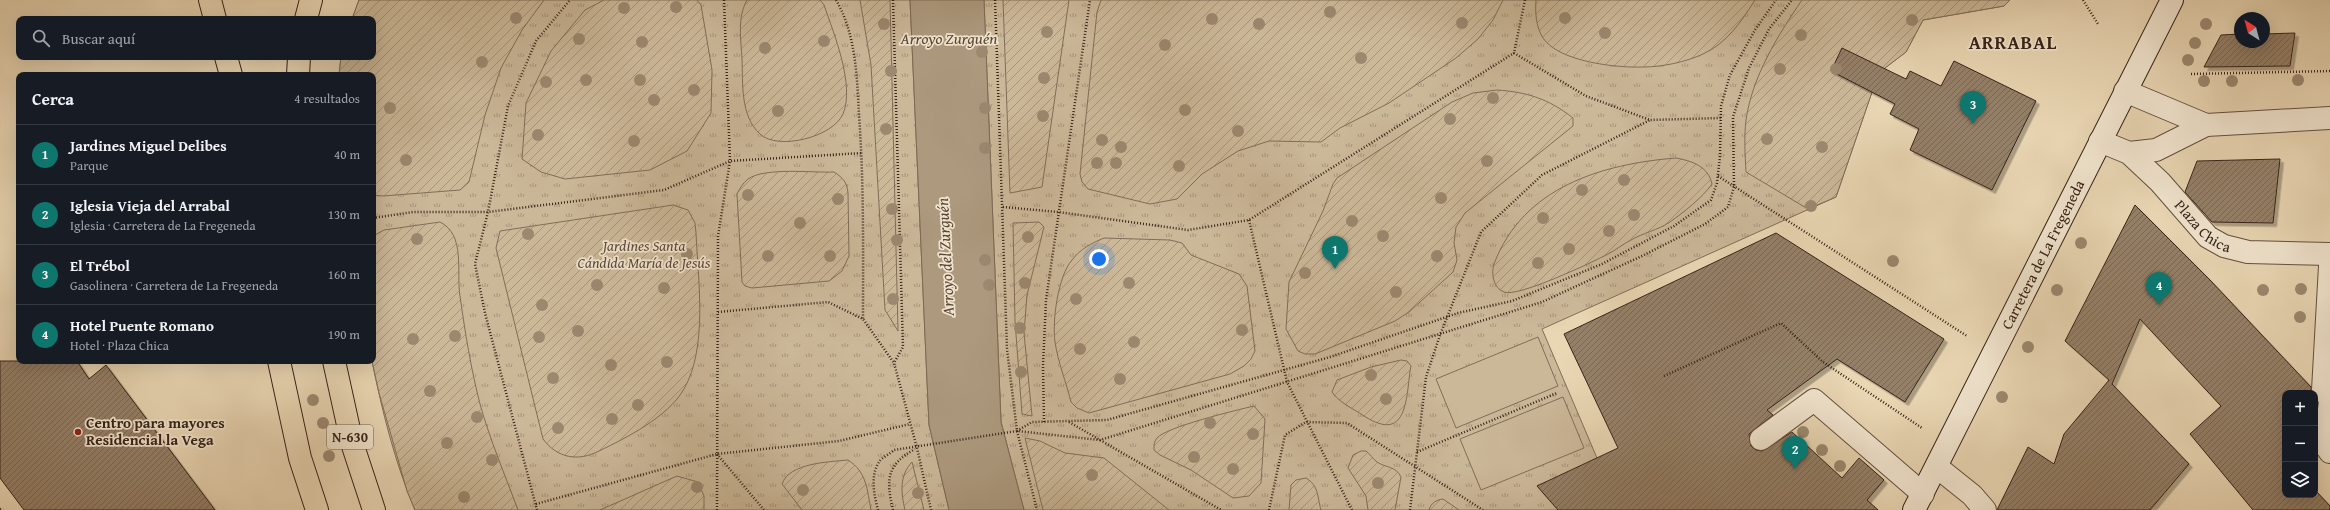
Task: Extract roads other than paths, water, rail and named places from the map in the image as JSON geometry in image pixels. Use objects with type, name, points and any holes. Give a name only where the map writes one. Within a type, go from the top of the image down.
[{"type":"highway","points":[[210,0],[214,16]]},
{"type":"highway","points":[[307,16],[311,0]]},
{"type":"highway","points":[[227,60],[230,72]]},
{"type":"highway","points":[[298,72],[299,60]]},
{"type":"highway","points":[[280,364],[300,458],[318,510]]},
{"type":"highway","name":"N-630","points":[[335,364],[352,443],[374,510]]},
{"type":"street","name":"Carretera de La Fregeneda","points":[[1918,502],[2172,0]]},
{"type":"street","points":[[2125,91],[2206,125]]},
{"type":"street","points":[[2129,153],[2156,150],[2206,125],[2330,118]]},
{"type":"street","name":"Plaza Chica","points":[[2100,141],[2129,153],[2160,182],[2208,237],[2224,246],[2248,252],[2330,254]]},
{"type":"street","points":[[2330,266],[2324,390],[2329,397],[2325,445],[2330,452]]},
{"type":"street","points":[[1761,439],[1814,400],[1918,502]]},
{"type":"street","points":[[1937,467],[1972,495],[1985,510]]},
{"type":"water","name":"Arroyo Zurguén","points":[[910,0],[984,0],[1001,422],[1024,510],[949,510],[929,425]]},
{"type":"place","name":"El Trébol","points":[[1973,124]]},
{"type":"place","name":"Jardines Miguel Delibes","points":[[1335,269]]},
{"type":"place","name":"Hotel Puente Romano","points":[[2159,305]]},
{"type":"place","name":"Centro para mayores Residencial la Vega","points":[[78,432]]},
{"type":"place","name":"Iglesia Vieja del Arrabal","points":[[1795,469]]},
{"type":"district","name":"ARRABAL","points":[[2013,42]]},
{"type":"park label","name":"Jardines Santa Cándida María de Jesús","points":[[644,254]]},
{"type":"water label","name":"Arroyo del Zurguén","points":[[945,257]]}]
